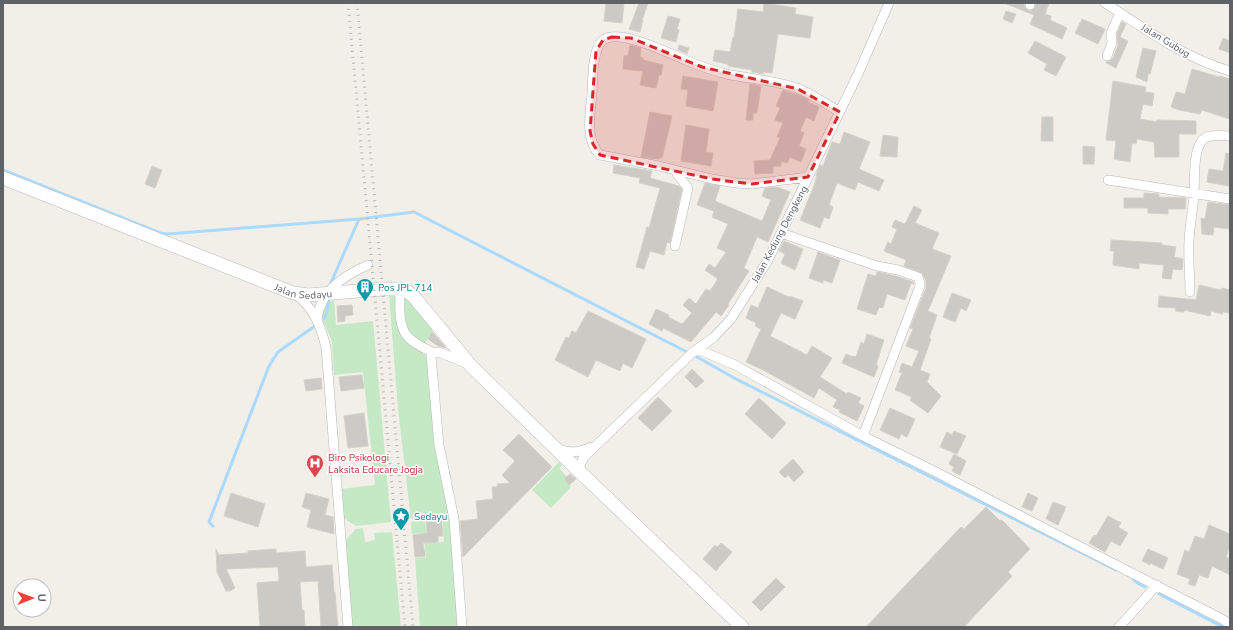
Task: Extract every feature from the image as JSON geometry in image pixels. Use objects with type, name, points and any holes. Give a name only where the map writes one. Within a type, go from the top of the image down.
[{"type":"street","name":"Jalan Kedung Dengkeng","points":[[581,473],[580,465],[584,457],[692,353],[714,337],[731,319],[768,260],[858,74],[889,3]]},
{"type":"street","name":"Jalan Gubug","points":[[1105,3],[1193,56],[1230,70]]},
{"type":"street","points":[[1108,56],[1112,44],[1110,34],[1111,30],[1120,13]]},
{"type":"street","points":[[808,177],[752,184],[736,183],[600,155],[592,144],[590,131],[596,51],[603,40],[612,37],[631,38],[710,70],[774,81],[798,89],[840,112]]},
{"type":"street","points":[[1190,292],[1189,240],[1195,166],[1201,142],[1211,136],[1230,136]]},
{"type":"street","points":[[675,246],[688,188],[677,174],[676,170]]},
{"type":"street","name":"Jalan Sedayu","points":[[3,178],[293,293],[308,295],[400,289]]},
{"type":"street","points":[[1108,180],[1230,199]]},
{"type":"street","points":[[781,233],[877,266],[898,270],[918,277],[920,286],[862,436]]},
{"type":"street","points":[[317,320],[320,306],[326,294],[348,275],[368,265]]},
{"type":"street","points":[[471,366],[444,353],[434,353],[419,345],[405,334],[401,317],[400,289],[411,294],[471,366],[742,627]]},
{"type":"street","points":[[293,293],[303,300],[317,320],[326,348],[348,627]]},
{"type":"street","points":[[697,349],[735,365],[862,436],[936,472],[1222,618],[1230,624]]},
{"type":"street","points":[[434,353],[431,356],[430,362],[440,445],[454,519],[462,627]]},
{"type":"street","points":[[556,448],[576,452],[582,451],[598,443]]},
{"type":"street","points":[[1120,627],[1157,585]]},
{"type":"highlighted area","points":[[612,37],[631,38],[702,67],[798,89],[840,112],[808,177],[752,184],[712,179],[600,155],[593,144],[590,131],[596,51],[603,40]]},
{"type":"green space","points":[[389,294],[395,294],[398,326],[403,337],[409,344],[428,357],[451,514],[424,516],[411,519],[398,409]]},
{"type":"green space","points":[[403,296],[407,297],[434,328],[425,344],[409,332],[405,324]]},
{"type":"green space","points":[[334,301],[336,325],[373,321],[391,522],[356,526],[342,517],[340,489],[375,485],[363,372],[334,375],[332,342],[322,317],[322,312],[326,302]]},
{"type":"green space","points":[[559,462],[562,465],[559,468],[567,477],[565,479],[571,487],[551,508],[532,490]]},
{"type":"green space","points":[[451,517],[459,627],[420,627],[415,558],[426,557],[423,533],[412,534],[411,522],[425,519],[427,543],[444,542],[442,518]]},
{"type":"green space","points":[[363,528],[365,542],[375,540],[374,533],[392,532],[401,627],[352,627],[345,541],[356,529]]},
{"type":"building","points":[[606,3],[624,3],[622,23],[604,21]]},
{"type":"building","points":[[639,3],[648,3],[642,20],[640,32],[629,29]]},
{"type":"building","points":[[764,3],[796,8],[795,14],[813,17],[810,38],[778,34],[772,73],[763,72],[763,74],[752,72],[752,70],[728,66],[728,64],[713,61],[715,50],[730,52],[738,9],[763,12]]},
{"type":"building","points":[[1004,3],[1024,3],[1025,8],[1030,11],[1035,8],[1036,3],[1049,3],[1045,14],[1051,16],[1050,20],[1067,28],[1062,39],[1030,24],[1034,15]]},
{"type":"building","points":[[1006,11],[1016,14],[1012,23],[1003,19]]},
{"type":"building","points":[[668,16],[680,19],[677,29],[679,30],[676,42],[661,38]]},
{"type":"building","points":[[1082,19],[1105,29],[1098,44],[1075,33]]},
{"type":"building","points":[[1122,22],[1126,24],[1120,37],[1128,41],[1116,68],[1106,62],[1113,58],[1118,45],[1117,34]]},
{"type":"building","points":[[1223,38],[1230,41],[1230,53],[1219,49]]},
{"type":"building","points":[[1035,41],[1066,57],[1056,76],[1044,70],[1047,64],[1028,53]]},
{"type":"building","points":[[630,45],[641,48],[640,57],[643,58],[643,60],[663,65],[656,88],[640,85],[643,71],[623,69],[624,56],[628,56]]},
{"type":"building","points":[[679,45],[689,48],[687,54],[678,50]]},
{"type":"building","points":[[1143,48],[1156,51],[1150,74],[1148,74],[1147,82],[1136,77]]},
{"type":"building","points":[[1192,69],[1230,79],[1230,119],[1202,110],[1200,114],[1171,107],[1176,92],[1185,94]]},
{"type":"building","points":[[683,76],[718,82],[713,111],[686,106],[688,90],[681,89]]},
{"type":"building","points":[[1113,81],[1146,87],[1145,92],[1154,93],[1152,106],[1143,104],[1140,119],[1157,122],[1157,120],[1196,121],[1196,134],[1179,134],[1179,157],[1155,157],[1154,142],[1137,139],[1136,144],[1132,143],[1130,162],[1114,159],[1116,141],[1106,140]]},
{"type":"building","points":[[750,84],[761,86],[757,113],[753,113],[753,120],[746,120]]},
{"type":"building","points":[[783,90],[801,96],[809,100],[808,102],[819,107],[814,121],[806,117],[800,131],[804,133],[799,146],[806,149],[801,162],[790,157],[787,163],[781,161],[781,166],[773,166],[773,173],[755,174],[754,161],[770,160],[780,138],[777,137],[783,123],[775,120],[780,108],[776,106]]},
{"type":"building","points":[[650,112],[672,116],[662,158],[659,159],[641,157]]},
{"type":"building","points":[[1042,117],[1053,117],[1053,141],[1041,141]]},
{"type":"building","points":[[686,125],[709,129],[706,152],[713,153],[711,166],[681,161]]},
{"type":"building","points":[[844,132],[870,142],[859,169],[884,180],[879,191],[858,182],[855,190],[837,183],[829,205],[833,207],[829,219],[824,217],[820,228],[800,220],[814,186],[820,165],[823,166],[832,142],[840,144]]},
{"type":"building","points":[[883,135],[898,137],[897,157],[880,156]]},
{"type":"building","points":[[1083,146],[1095,147],[1094,164],[1083,164]]},
{"type":"building","points":[[1226,153],[1230,154],[1229,186],[1207,182],[1209,169],[1223,171]]},
{"type":"building","points":[[614,165],[652,171],[650,178],[679,186],[682,189],[670,243],[667,242],[664,255],[650,251],[644,269],[636,267],[660,188],[639,183],[640,178],[613,173]]},
{"type":"building","points":[[152,166],[162,170],[155,188],[145,184]]},
{"type":"building","points":[[705,183],[720,186],[715,201],[762,221],[771,200],[762,196],[765,188],[777,187],[790,192],[768,242],[757,237],[744,268],[749,271],[728,304],[729,305],[721,316],[716,312],[691,342],[663,328],[662,331],[649,324],[656,309],[669,315],[668,317],[682,324],[692,313],[683,305],[689,298],[696,304],[706,289],[710,291],[718,279],[705,270],[709,264],[715,268],[726,252],[717,248],[728,224],[712,217],[714,211],[697,205]]},
{"type":"building","points":[[1144,193],[1159,194],[1159,197],[1186,198],[1185,209],[1168,209],[1168,214],[1148,213],[1148,208],[1124,208],[1124,198],[1144,198]]},
{"type":"building","points":[[1208,202],[1230,205],[1230,229],[1214,227],[1213,235],[1202,234],[1201,218],[1205,219]]},
{"type":"building","points":[[914,206],[922,210],[915,223],[939,233],[932,249],[951,256],[928,311],[937,315],[929,338],[931,339],[920,370],[930,374],[927,382],[941,396],[928,413],[910,400],[912,397],[895,390],[902,373],[899,372],[902,363],[912,367],[919,351],[906,346],[913,329],[910,328],[926,288],[926,281],[922,273],[904,266],[906,260],[884,251],[888,242],[891,244],[897,229],[892,227],[895,220],[905,224]]},
{"type":"building","points":[[1111,240],[1162,243],[1162,245],[1176,247],[1174,257],[1183,259],[1182,270],[1173,269],[1171,279],[1162,278],[1164,265],[1139,263],[1139,269],[1113,265],[1114,251],[1110,251]]},
{"type":"building","points":[[784,241],[803,249],[795,270],[781,263],[785,254],[779,251]]},
{"type":"building","points":[[818,252],[840,260],[832,283],[823,280],[823,283],[809,278]]},
{"type":"building","points":[[877,272],[896,276],[913,282],[914,284],[911,283],[905,300],[887,294],[883,308],[879,307],[876,315],[857,309],[868,274],[876,276]]},
{"type":"building","points":[[1199,285],[1221,290],[1222,288],[1230,290],[1230,313],[1223,312],[1222,314],[1211,311],[1210,316],[1184,310],[1184,312],[1175,311],[1176,308],[1158,307],[1159,296],[1196,300]]},
{"type":"building","points":[[767,287],[789,297],[790,296],[803,301],[795,319],[781,313],[770,336],[807,355],[812,346],[832,358],[820,377],[847,394],[848,392],[861,398],[858,403],[864,406],[857,421],[839,412],[840,410],[833,407],[837,400],[819,388],[814,398],[746,362],[761,329],[755,326],[756,323],[746,318],[751,305],[758,308]]},
{"type":"building","points":[[952,293],[971,300],[966,311],[961,308],[955,322],[943,317]]},
{"type":"building","points":[[352,305],[353,315],[345,316],[345,321],[338,322],[337,306]]},
{"type":"building","points":[[588,311],[646,339],[632,368],[623,363],[620,371],[596,360],[588,377],[555,360],[566,337],[569,338],[572,331],[576,333]]},
{"type":"building","points":[[432,332],[446,348],[438,346],[428,339]]},
{"type":"building","points":[[867,334],[884,340],[876,365],[878,366],[874,377],[842,363],[846,354],[856,357],[861,342],[864,344]]},
{"type":"building","points":[[692,369],[704,381],[696,388],[685,377]]},
{"type":"building","points":[[362,375],[364,388],[341,391],[339,377]]},
{"type":"building","points":[[321,378],[322,389],[306,391],[304,380]]},
{"type":"building","points":[[658,397],[672,411],[652,431],[638,418]]},
{"type":"building","points":[[759,398],[786,423],[772,439],[745,414]]},
{"type":"building","points":[[890,408],[915,419],[907,437],[901,434],[899,439],[880,430]]},
{"type":"building","points":[[364,413],[368,446],[348,448],[344,416]]},
{"type":"building","points":[[954,431],[966,436],[957,454],[940,447],[947,432],[952,435]]},
{"type":"building","points":[[519,434],[552,467],[463,557],[460,521],[478,519],[476,501],[493,499],[492,487],[497,487],[497,484],[510,483],[502,475],[515,461],[503,450]]},
{"type":"building","points":[[954,454],[966,461],[960,475],[952,471],[954,467],[949,464]]},
{"type":"building","points":[[793,459],[804,472],[794,482],[788,475],[785,478],[779,472]]},
{"type":"building","points":[[570,474],[576,479],[569,485],[564,479]]},
{"type":"building","points":[[231,493],[265,504],[258,527],[224,516]]},
{"type":"building","points":[[306,493],[329,499],[325,515],[333,517],[334,534],[307,527],[311,510],[302,507]]},
{"type":"building","points":[[1028,493],[1038,498],[1032,511],[1022,507]]},
{"type":"building","points":[[1053,502],[1066,507],[1058,525],[1046,519]]},
{"type":"building","points":[[986,507],[1000,521],[1002,520],[1030,549],[1008,572],[1012,576],[964,627],[866,627],[961,527],[964,529]]},
{"type":"building","points":[[1108,516],[1121,523],[1118,527],[1128,533],[1120,546],[1111,541],[1105,552],[1089,543],[1094,535],[1096,536]]},
{"type":"building","points":[[441,518],[443,536],[438,536],[438,542],[423,543],[425,556],[415,557],[413,535],[427,533],[426,519]]},
{"type":"building","points":[[1209,525],[1230,534],[1230,546],[1226,557],[1230,559],[1230,575],[1212,566],[1208,578],[1199,575],[1195,586],[1188,584],[1190,579],[1177,574],[1185,550],[1189,552],[1195,536],[1204,539]]},
{"type":"building","points":[[721,543],[732,552],[716,571],[703,559],[715,545],[717,547]]},
{"type":"building","points":[[216,549],[219,555],[276,549],[276,553],[305,551],[306,567],[332,565],[338,627],[321,627],[318,581],[300,582],[305,627],[260,627],[257,583],[279,581],[278,567],[226,569],[235,588],[230,591],[226,591],[217,572]]},
{"type":"building","points":[[1148,549],[1168,558],[1163,569],[1142,561]]},
{"type":"building","points":[[776,578],[785,587],[761,611],[752,602]]},
{"type":"waterway","points":[[3,170],[160,233],[167,234],[359,219],[414,212],[685,351]]},
{"type":"waterway","points":[[330,285],[359,219]]},
{"type":"waterway","points":[[324,319],[327,312],[329,298]]},
{"type":"waterway","points":[[213,526],[209,522],[269,366],[278,352],[315,326]]},
{"type":"waterway","points":[[697,357],[736,379],[1116,570]]},
{"type":"waterway","points":[[1133,579],[1145,587]]},
{"type":"waterway","points":[[1159,594],[1223,627]]},
{"type":"railway","points":[[348,3],[405,627]]},
{"type":"railway","points":[[357,3],[413,627]]},
{"type":"place","name":"Pos JPL 714","points":[[365,302]]},
{"type":"place","name":"Biro Psikologi Laksita Educare Jogja","points":[[315,478]]},
{"type":"place","name":"Sedayu","points":[[401,531]]}]
